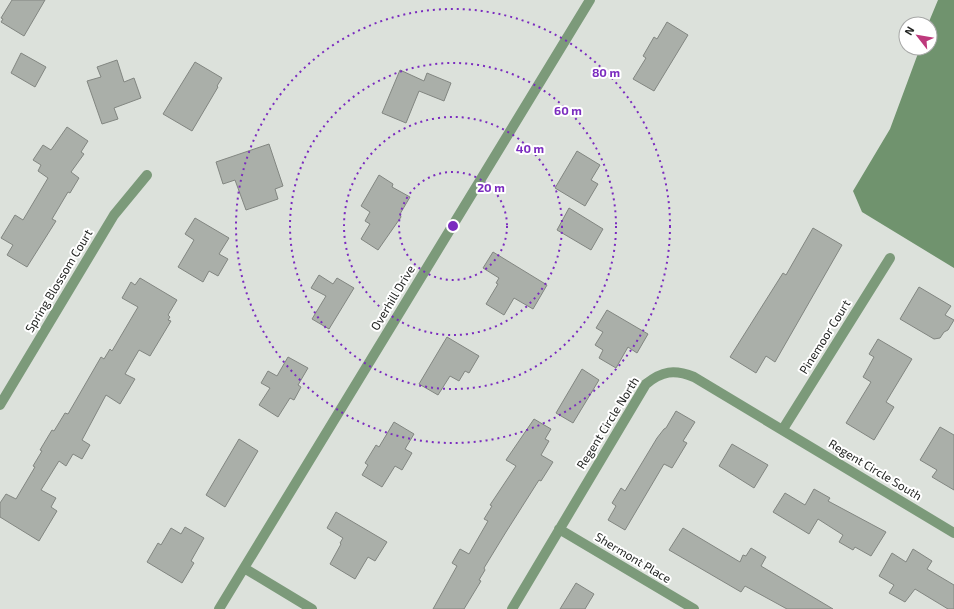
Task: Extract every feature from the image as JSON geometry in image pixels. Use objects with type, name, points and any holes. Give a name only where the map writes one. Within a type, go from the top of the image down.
[{"type":"street","name":"Overhill Drive","points":[[219,609],[590,0]]},
{"type":"street","name":"Spring Blossom Court","points":[[0,405],[114,215],[147,175]]},
{"type":"street","name":"Pinemoor Court","points":[[783,429],[890,258]]},
{"type":"street","name":"Regent Circle North","points":[[512,609],[646,384],[657,375],[670,372],[682,372],[783,429]]},
{"type":"street","name":"Regent Circle South","points":[[783,429],[954,533]]},
{"type":"street","name":"Shermont Place","points":[[559,529],[694,609]]},
{"type":"street","points":[[244,568],[312,609]]},
{"type":"shaded area","points":[[938,0],[954,0],[954,268],[862,212],[853,191],[890,129],[917,56],[938,56],[938,16],[931,16]]},
{"type":"building","points":[[12,0],[45,0],[24,36],[1,22],[3,19],[1,18]]},
{"type":"building","points":[[667,22],[688,35],[654,91],[633,79],[646,58],[643,56],[654,37],[657,39]]},
{"type":"building","points":[[21,53],[46,67],[35,87],[11,73]]},
{"type":"building","points":[[117,60],[124,82],[134,78],[141,98],[114,108],[118,119],[102,124],[87,81],[101,77],[97,67]]},
{"type":"building","points":[[195,62],[222,78],[192,131],[163,114]]},
{"type":"building","points":[[400,70],[424,81],[427,73],[451,83],[444,101],[419,91],[406,123],[382,113]]},
{"type":"building","points":[[67,127],[88,141],[81,152],[84,154],[71,172],[79,178],[70,193],[68,192],[52,219],[56,221],[27,267],[7,255],[13,245],[1,238],[15,215],[23,220],[48,178],[38,171],[41,165],[33,160],[43,145],[51,150]]},
{"type":"building","points":[[269,144],[283,186],[275,189],[278,199],[246,210],[235,180],[223,184],[216,162]]},
{"type":"building","points":[[577,151],[600,165],[591,180],[598,184],[585,206],[555,188]]},
{"type":"building","points":[[379,175],[393,184],[392,187],[410,197],[400,214],[401,217],[378,250],[361,239],[370,224],[365,221],[370,212],[361,206]]},
{"type":"building","points":[[569,208],[603,229],[591,250],[557,230]]},
{"type":"building","points":[[195,218],[229,238],[219,254],[228,259],[218,276],[209,271],[203,282],[178,267],[194,240],[185,234]]},
{"type":"building","points":[[813,228],[842,245],[775,362],[766,356],[756,373],[730,357],[783,273],[786,275]]},
{"type":"building","points":[[493,252],[547,285],[533,309],[514,298],[504,315],[486,304],[498,284],[496,283],[499,278],[483,268]]},
{"type":"building","points":[[319,275],[333,284],[337,278],[354,288],[329,329],[312,319],[326,296],[311,288]]},
{"type":"building","points":[[140,278],[177,300],[168,315],[170,317],[168,320],[171,321],[150,356],[139,350],[125,374],[135,379],[120,404],[106,395],[82,440],[90,445],[82,459],[73,454],[66,466],[59,461],[41,490],[56,498],[51,507],[57,511],[39,541],[0,517],[0,503],[6,494],[16,499],[35,467],[33,466],[42,451],[40,450],[52,430],[54,431],[65,413],[68,414],[101,357],[104,359],[110,349],[112,351],[138,307],[122,298],[131,282],[135,285]]},
{"type":"building","points":[[919,287],[951,306],[945,315],[954,320],[948,330],[944,332],[940,338],[934,339],[900,319]]},
{"type":"building","points":[[607,310],[648,334],[637,353],[628,347],[616,368],[599,358],[603,350],[595,345],[603,332],[596,328]]},
{"type":"building","points":[[447,337],[479,356],[469,373],[465,371],[459,381],[450,376],[438,395],[419,384]]},
{"type":"building","points":[[878,339],[912,359],[886,402],[894,407],[874,440],[846,423],[871,382],[863,377],[874,357],[869,354]]},
{"type":"building","points":[[288,357],[308,368],[298,385],[301,387],[294,400],[290,398],[278,417],[259,405],[270,388],[261,383],[268,371],[277,376]]},
{"type":"building","points":[[582,369],[599,380],[573,423],[556,413]]},
{"type":"building","points":[[676,411],[695,422],[683,441],[687,443],[672,468],[664,464],[625,530],[608,520],[616,506],[612,503],[621,488],[625,491],[657,438],[666,428]]},
{"type":"building","points":[[534,419],[551,429],[545,439],[549,441],[541,455],[553,462],[541,481],[539,480],[484,568],[485,570],[479,580],[481,581],[464,609],[433,609],[457,566],[452,563],[460,549],[469,554],[488,521],[484,519],[492,506],[490,505],[516,466],[506,460]]},
{"type":"building","points":[[394,422],[414,434],[405,449],[412,453],[402,470],[395,466],[382,487],[362,475],[368,465],[365,463],[376,445],[379,447]]},
{"type":"building","points":[[940,427],[954,435],[954,490],[932,477],[937,470],[920,460]]},
{"type":"building","points":[[239,439],[258,451],[225,507],[206,495]]},
{"type":"building","points":[[732,444],[768,465],[754,488],[719,466]]},
{"type":"building","points":[[814,489],[830,498],[828,501],[886,532],[871,556],[855,547],[853,550],[839,542],[843,535],[818,519],[809,534],[773,512],[785,493],[805,505]]},
{"type":"building","points":[[336,512],[387,542],[375,561],[368,557],[355,579],[330,564],[343,538],[327,528]]},
{"type":"building","points":[[185,527],[204,538],[191,561],[194,563],[182,583],[147,562],[158,543],[161,545],[171,528],[181,534]]},
{"type":"building","points":[[683,528],[740,562],[743,555],[746,556],[751,548],[766,557],[761,566],[833,609],[787,609],[745,586],[741,592],[669,550]]},
{"type":"building","points":[[913,549],[932,561],[927,569],[954,585],[954,609],[948,609],[915,589],[905,602],[889,593],[894,585],[879,576],[892,553],[906,562]]},
{"type":"building","points":[[576,583],[594,594],[585,609],[560,609]]}]
